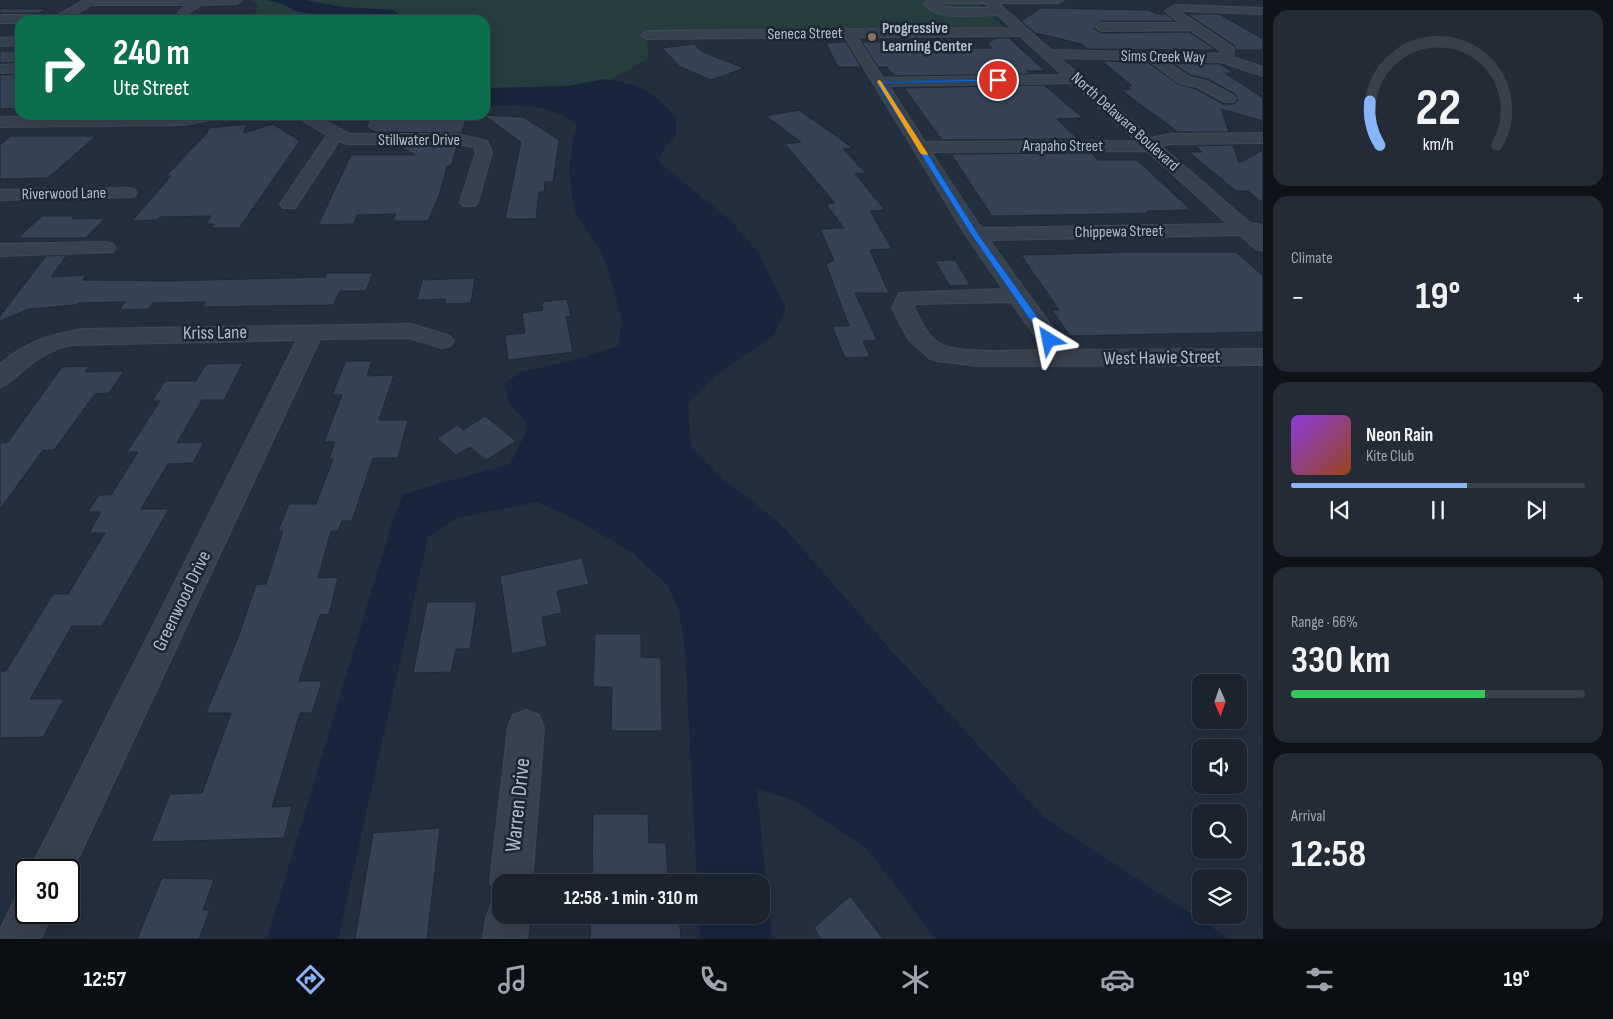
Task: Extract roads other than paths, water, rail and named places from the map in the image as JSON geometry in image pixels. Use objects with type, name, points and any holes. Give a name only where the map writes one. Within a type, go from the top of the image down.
[{"type":"street","points":[[1000,11],[947,11],[935,8],[930,4],[940,0],[1058,0]]},
{"type":"street","name":"North Delaware Boulevard","points":[[988,0],[1151,146],[1255,230],[1263,245]]},
{"type":"street","points":[[67,15],[90,1],[236,1]]},
{"type":"street","points":[[183,15],[206,1]]},
{"type":"street","points":[[107,15],[127,2]]},
{"type":"street","points":[[1222,58],[1227,54],[1228,50],[1171,11],[1176,8],[1263,10]]},
{"type":"street","points":[[0,19],[15,19]]},
{"type":"street","points":[[1101,27],[1192,26]]},
{"type":"street","name":"Seneca Street","points":[[647,35],[1023,32]]},
{"type":"street","points":[[849,34],[975,234],[1062,358]]},
{"type":"street","points":[[0,42],[15,42]]},
{"type":"street","name":"Sims Creek Way","points":[[1043,50],[1105,55],[1222,58],[1263,72]]},
{"type":"street","points":[[1152,56],[1184,80],[1202,84],[1229,99]]},
{"type":"street","points":[[0,69],[15,68]]},
{"type":"street","points":[[879,82],[1077,79]]},
{"type":"street","points":[[1184,80],[1178,83],[1178,87],[1189,95]]},
{"type":"street","points":[[0,122],[184,120]]},
{"type":"street","name":"Stillwater Drive","points":[[310,120],[335,134],[356,140],[458,139],[481,144],[484,152],[469,202]]},
{"type":"street","points":[[289,204],[335,134]]},
{"type":"street","name":"Arapaho Street","points":[[920,147],[1151,146],[1157,141],[1170,138],[1263,138]]},
{"type":"street","name":"Riverwood Lane","points":[[0,195],[128,193]]},
{"type":"street","name":"Chippewa Street","points":[[975,234],[1255,230]]},
{"type":"street","points":[[0,250],[106,248]]},
{"type":"street","name":"West Hawie Street","points":[[1017,295],[907,298],[903,308],[917,335],[937,353],[979,358],[1263,357]]},
{"type":"street","name":"Kriss Lane","points":[[0,379],[21,358],[35,349],[67,338],[411,331],[442,340]]},
{"type":"street","name":"Greenwood Drive","points":[[56,859],[312,332]]},
{"type":"street","name":"Warren Drive","points":[[512,874],[526,728]]},
{"type":"street","points":[[18,939],[25,924]]},
{"type":"street","points":[[505,939],[507,924]]},
{"type":"water","points":[[266,0],[305,0],[342,7],[393,10],[399,15],[318,15],[298,12],[277,2]]},
{"type":"water","points":[[605,79],[629,84],[645,90],[659,100],[677,118],[675,137],[666,146],[658,161],[731,221],[759,254],[786,308],[774,335],[716,376],[688,403],[691,446],[724,480],[781,524],[891,650],[1044,817],[1192,915],[1192,924],[1206,924],[1229,939],[936,939],[867,849],[793,800],[757,789],[766,874],[697,874],[685,650],[679,611],[668,586],[634,554],[577,520],[537,502],[456,518],[428,537],[338,939],[267,939],[392,523],[403,494],[510,464],[526,432],[525,421],[509,403],[504,384],[521,372],[567,362],[618,346],[622,321],[609,272],[602,253],[575,213],[569,172],[573,138],[577,125],[557,113],[545,109],[509,105],[490,106],[490,88],[568,86]]},
{"type":"water","points":[[770,919],[772,939],[700,939],[699,924],[770,924]]},
{"type":"place","name":"Progressive Learning Center","points":[[872,37]]}]
